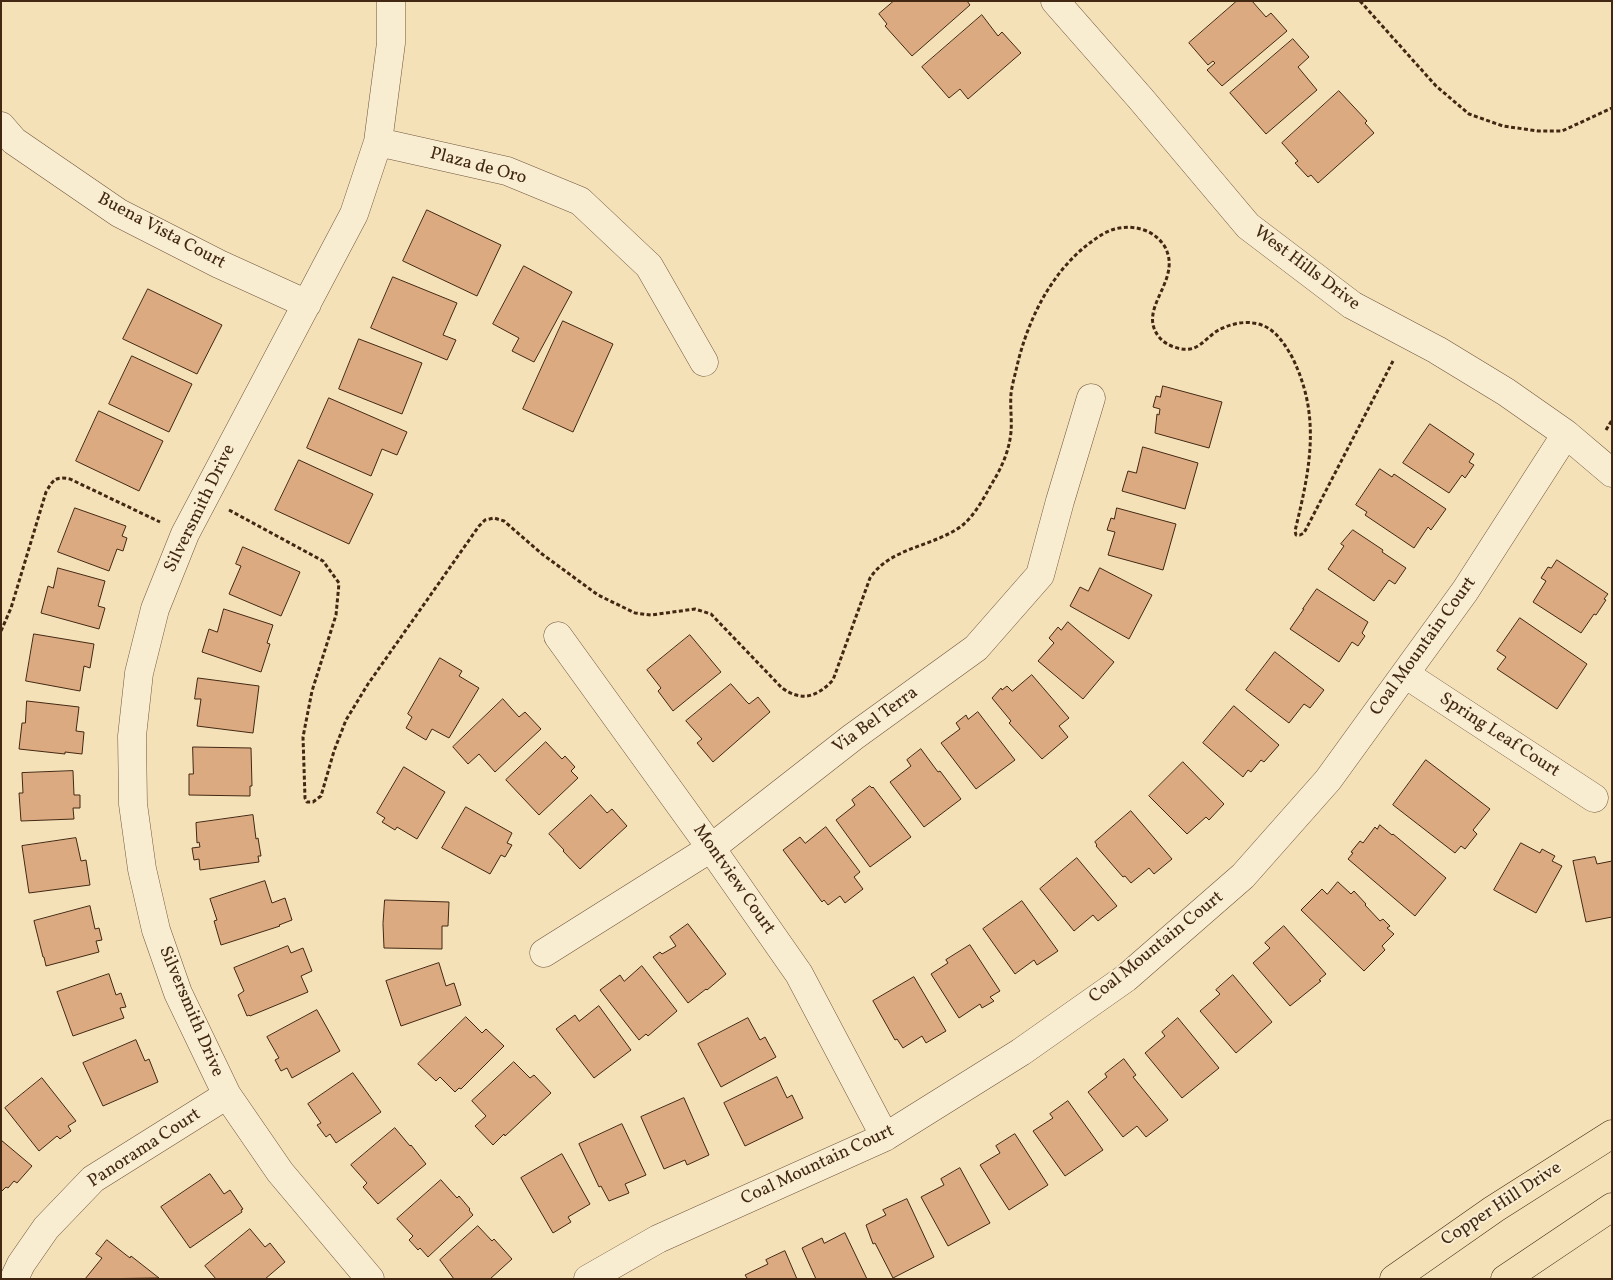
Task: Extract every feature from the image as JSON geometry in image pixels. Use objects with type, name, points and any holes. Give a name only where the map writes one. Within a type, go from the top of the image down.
[{"type":"main road","name":"Copper Hill Drive","points":[[1394,1279],[1487,1214],[1612,1134]]},
{"type":"main road","points":[[1504,1279],[1612,1207]]},
{"type":"street","name":"Silversmith Drive","points":[[370,1279],[280,1172],[227,1095],[178,993],[156,930],[142,869],[133,804],[132,736],[139,673],[155,608],[185,534],[354,214],[378,142],[391,43],[391,1]]},
{"type":"street","name":"West Hills Drive","points":[[1055,1],[1141,98],[1248,226],[1352,306],[1437,350],[1506,392],[1566,434],[1612,473]]},
{"type":"street","name":"Buena Vista Court","points":[[1,126],[14,141],[119,213],[219,264],[307,304]]},
{"type":"street","name":"Plaza de Oro","points":[[378,142],[507,171],[580,201],[650,266],[704,362]]},
{"type":"street","name":"Via Bel Terra","points":[[544,954],[711,848],[853,737],[976,648],[1040,575],[1091,398]]},
{"type":"street","name":"Coal Mountain Court","points":[[588,1279],[658,1239],[885,1137],[1020,1052],[1126,978],[1243,876],[1328,780],[1465,591],[1566,434]]},
{"type":"street","name":"Montview Court","points":[[558,636],[711,848],[798,974],[885,1137]]},
{"type":"street","name":"Spring Leaf Court","points":[[1405,674],[1594,798]]},
{"type":"street","name":"Panorama Court","points":[[14,1279],[21,1264],[46,1228],[93,1179],[227,1095]]},
{"type":"path","points":[[1360,1],[1436,86],[1469,114],[1503,126],[1538,131],[1562,131],[1612,108]]},
{"type":"path","points":[[205,497],[323,561],[339,583],[336,615],[312,690],[303,737],[305,798],[307,802],[313,802],[321,796],[334,751],[346,720],[389,654],[479,526],[485,520],[494,518],[504,521],[542,554],[591,590],[635,613],[651,615],[695,608],[710,614],[790,694],[808,696],[824,690],[833,680],[870,578],[875,571],[882,564],[950,533],[965,523],[992,485],[1007,452],[1010,436],[1011,393],[1025,335],[1032,318],[1043,296],[1068,264],[1089,244],[1111,230],[1131,227],[1151,232],[1160,240],[1166,250],[1170,262],[1169,273],[1155,303],[1153,326],[1159,337],[1169,345],[1182,349],[1194,348],[1218,330],[1236,324],[1252,322],[1266,325],[1278,335],[1287,348],[1308,398],[1310,425],[1307,482],[1295,531],[1296,535],[1304,533],[1393,361]]},
{"type":"path","points":[[1,631],[11,608],[46,492],[53,480],[61,477],[70,479],[185,534]]},
{"type":"building","points":[[894,1],[967,1],[970,5],[912,56],[885,26],[887,24],[879,14]]},
{"type":"building","points":[[1237,1],[1252,1],[1266,17],[1271,13],[1287,31],[1222,86],[1207,70],[1215,63],[1213,61],[1208,65],[1189,43]]},
{"type":"building","points":[[982,15],[998,36],[1002,32],[1021,53],[968,99],[960,89],[949,98],[922,67]]},
{"type":"building","points":[[1293,39],[1309,57],[1298,67],[1317,90],[1266,134],[1230,93]]},
{"type":"building","points":[[1339,91],[1367,121],[1365,123],[1374,133],[1318,183],[1311,175],[1308,177],[1295,163],[1298,161],[1282,143]]},
{"type":"building","points":[[427,210],[501,245],[477,296],[403,261]]},
{"type":"building","points":[[524,266],[572,292],[534,362],[512,351],[519,338],[493,324]]},
{"type":"building","points":[[393,277],[457,303],[443,335],[456,340],[447,360],[371,328]]},
{"type":"building","points":[[148,289],[222,325],[197,374],[123,339]]},
{"type":"building","points":[[563,321],[613,344],[573,432],[523,409]]},
{"type":"building","points":[[359,339],[422,363],[402,414],[339,389]]},
{"type":"building","points":[[132,356],[192,384],[169,432],[109,404]]},
{"type":"building","points":[[1163,386],[1222,402],[1209,448],[1155,433],[1157,414],[1159,415],[1160,409],[1153,407],[1156,396],[1160,397]]},
{"type":"building","points":[[329,398],[407,432],[397,455],[382,449],[371,476],[307,448]]},
{"type":"building","points":[[99,411],[163,441],[139,491],[76,461]]},
{"type":"building","points":[[1430,424],[1474,454],[1469,462],[1474,465],[1465,478],[1462,475],[1449,493],[1403,463]]},
{"type":"building","points":[[1143,447],[1198,463],[1185,509],[1122,491],[1128,471],[1136,473]]},
{"type":"building","points":[[299,460],[373,494],[349,544],[275,510]]},
{"type":"building","points":[[1380,469],[1392,477],[1394,474],[1446,509],[1431,530],[1428,527],[1414,548],[1365,515],[1367,512],[1356,505]]},
{"type":"building","points":[[75,508],[126,526],[122,536],[127,538],[123,551],[117,549],[109,571],[58,552]]},
{"type":"building","points":[[1117,508],[1176,524],[1163,570],[1108,555],[1115,532],[1107,530],[1111,518],[1114,519]]},
{"type":"building","points":[[1353,530],[1406,568],[1395,584],[1389,580],[1374,601],[1328,569],[1344,546],[1341,544]]},
{"type":"building","points":[[243,547],[300,572],[281,616],[229,594],[241,566],[236,564]]},
{"type":"building","points":[[1557,560],[1608,594],[1596,615],[1594,614],[1581,633],[1533,602],[1546,581],[1541,578],[1548,567],[1551,568]]},
{"type":"building","points":[[58,568],[105,581],[98,606],[105,608],[99,629],[41,613],[48,586],[53,588]]},
{"type":"building","points":[[1100,568],[1152,595],[1129,639],[1070,606],[1080,587],[1088,591]]},
{"type":"building","points":[[1317,589],[1368,622],[1362,633],[1365,636],[1358,646],[1352,642],[1339,662],[1290,629]]},
{"type":"building","points":[[224,609],[273,625],[267,643],[270,644],[261,672],[202,652],[209,629],[217,632]]},
{"type":"building","points":[[1520,618],[1587,664],[1557,709],[1497,669],[1506,657],[1497,651]]},
{"type":"building","points":[[1068,622],[1114,662],[1083,699],[1038,661],[1054,643],[1049,638],[1058,627],[1061,630]]},
{"type":"building","points":[[34,634],[94,644],[90,668],[84,666],[80,691],[26,681]]},
{"type":"building","points":[[690,635],[721,672],[673,711],[658,691],[661,688],[647,670]]},
{"type":"building","points":[[1275,652],[1324,690],[1310,708],[1304,704],[1289,723],[1246,690]]},
{"type":"building","points":[[440,658],[462,671],[459,676],[479,688],[449,738],[432,729],[426,740],[406,728],[412,717],[408,714]]},
{"type":"building","points":[[1032,675],[1069,718],[1059,726],[1068,737],[1042,759],[1009,723],[1011,721],[992,698],[1001,688],[1002,690],[1007,686],[1012,691]]},
{"type":"building","points":[[198,678],[259,686],[253,733],[197,726],[201,699],[195,699]]},
{"type":"building","points":[[731,684],[749,704],[758,697],[770,712],[713,762],[697,743],[702,739],[686,721]]},
{"type":"building","points":[[503,699],[519,717],[525,712],[541,729],[495,772],[479,754],[468,764],[453,747]]},
{"type":"building","points":[[27,701],[79,707],[76,731],[84,732],[82,754],[19,749],[22,723],[25,723]]},
{"type":"building","points":[[1234,706],[1279,745],[1264,762],[1261,760],[1251,772],[1248,770],[1243,777],[1203,743]]},
{"type":"building","points":[[978,712],[1015,760],[976,789],[941,743],[960,729],[956,723],[966,715],[968,719]]},
{"type":"building","points":[[546,742],[562,759],[565,756],[575,767],[571,771],[578,778],[539,815],[506,780]]},
{"type":"building","points":[[193,747],[251,748],[252,786],[250,786],[250,796],[189,795],[189,774],[193,774]]},
{"type":"building","points":[[921,749],[961,799],[924,827],[890,782],[911,766],[907,760]]},
{"type":"building","points":[[1426,760],[1490,809],[1473,830],[1477,834],[1465,849],[1461,846],[1455,853],[1393,805]]},
{"type":"building","points":[[1183,762],[1224,804],[1209,820],[1206,817],[1187,834],[1149,796]]},
{"type":"building","points":[[404,767],[445,792],[417,839],[397,827],[395,830],[382,822],[385,818],[377,813]]},
{"type":"building","points":[[73,771],[74,795],[80,795],[80,808],[73,808],[74,819],[21,821],[19,793],[23,793],[22,773]]},
{"type":"building","points":[[870,786],[873,787],[911,837],[870,867],[836,820],[855,805],[852,800]]},
{"type":"building","points":[[591,795],[607,813],[612,809],[627,826],[580,869],[549,834]]},
{"type":"building","points":[[466,807],[512,833],[507,843],[512,845],[505,857],[501,855],[490,874],[442,848]]},
{"type":"building","points":[[1131,811],[1172,859],[1154,874],[1149,868],[1131,883],[1125,876],[1123,877],[1096,846],[1095,842]]},
{"type":"building","points":[[253,815],[256,839],[258,838],[261,856],[258,856],[259,862],[200,870],[199,859],[194,860],[192,848],[200,847],[199,842],[197,843],[196,823]]},
{"type":"building","points":[[1380,825],[1446,878],[1415,916],[1348,859],[1360,841],[1363,843],[1375,827],[1377,829]]},
{"type":"building","points":[[826,827],[860,872],[854,877],[863,889],[845,903],[840,896],[828,905],[824,900],[822,902],[783,850],[800,837],[805,843]]},
{"type":"building","points":[[76,838],[81,861],[86,860],[90,885],[29,893],[22,846]]},
{"type":"building","points":[[1521,843],[1540,853],[1542,849],[1555,856],[1552,861],[1562,866],[1536,913],[1494,890]]},
{"type":"building","points":[[1595,857],[1597,864],[1612,861],[1612,917],[1586,922],[1573,861]]},
{"type":"building","points":[[1077,858],[1117,906],[1098,921],[1093,915],[1074,931],[1040,889]]},
{"type":"building","points":[[265,881],[272,903],[285,898],[292,920],[280,926],[221,945],[214,921],[217,920],[210,899]]},
{"type":"building","points":[[1338,882],[1351,894],[1354,891],[1380,921],[1383,919],[1390,926],[1387,928],[1394,934],[1382,946],[1385,950],[1364,971],[1301,910],[1322,889],[1327,894]]},
{"type":"building","points":[[385,900],[449,902],[448,926],[442,926],[442,949],[384,948]]},
{"type":"building","points":[[1022,901],[1058,951],[1037,965],[1034,960],[1015,974],[983,929]]},
{"type":"building","points":[[90,906],[95,929],[99,928],[102,940],[96,941],[99,952],[46,966],[34,921]]},
{"type":"building","points":[[688,924],[726,974],[688,1003],[653,957],[676,946],[670,937]]},
{"type":"building","points":[[1284,926],[1326,974],[1319,980],[1321,981],[1290,1006],[1253,963],[1270,948],[1265,943]]},
{"type":"building","points":[[970,945],[1000,991],[990,997],[994,1001],[982,1008],[980,1004],[959,1018],[931,974],[948,963],[946,960]]},
{"type":"building","points":[[288,946],[291,953],[303,948],[312,971],[301,976],[308,992],[247,1016],[238,995],[244,991],[234,968]]},
{"type":"building","points":[[439,963],[446,986],[454,983],[461,1005],[401,1026],[386,981]]},
{"type":"building","points":[[642,966],[677,1011],[648,1036],[646,1034],[639,1040],[600,990],[620,975],[624,981]]},
{"type":"building","points":[[109,974],[116,995],[121,993],[126,1007],[120,1008],[124,1018],[73,1036],[57,992]]},
{"type":"building","points":[[1233,975],[1272,1022],[1236,1053],[1200,1011],[1220,994],[1216,990]]},
{"type":"building","points":[[914,977],[946,1031],[926,1043],[922,1036],[903,1048],[897,1039],[895,1040],[873,1001]]},
{"type":"building","points":[[599,1006],[631,1050],[594,1078],[556,1029],[575,1015],[579,1021]]},
{"type":"building","points":[[317,1010],[340,1051],[292,1078],[287,1068],[281,1071],[275,1060],[279,1058],[267,1037]]},
{"type":"building","points":[[466,1017],[482,1033],[486,1029],[504,1046],[461,1089],[459,1088],[455,1092],[440,1077],[436,1081],[418,1064]]},
{"type":"building","points":[[748,1018],[760,1040],[765,1037],[776,1057],[721,1087],[698,1044]]},
{"type":"building","points":[[1178,1018],[1219,1068],[1182,1098],[1145,1053],[1165,1036],[1162,1032]]},
{"type":"building","points":[[136,1040],[145,1061],[149,1059],[158,1082],[103,1106],[83,1063]]},
{"type":"building","points":[[1124,1059],[1136,1075],[1133,1077],[1168,1120],[1146,1137],[1137,1126],[1123,1137],[1088,1092],[1107,1077],[1105,1074]]},
{"type":"building","points":[[514,1062],[530,1078],[534,1075],[551,1093],[493,1145],[475,1126],[486,1116],[472,1101]]},
{"type":"building","points":[[353,1073],[381,1112],[336,1143],[330,1134],[326,1137],[317,1125],[321,1123],[308,1104]]},
{"type":"building","points":[[777,1077],[787,1098],[792,1095],[803,1118],[745,1146],[724,1103]]},
{"type":"building","points":[[42,1078],[76,1121],[68,1126],[71,1131],[60,1139],[57,1136],[39,1151],[5,1108]]},
{"type":"building","points":[[684,1098],[709,1155],[687,1165],[685,1160],[664,1169],[641,1117]]},
{"type":"building","points":[[1068,1101],[1103,1150],[1065,1176],[1033,1131],[1053,1118],[1050,1114]]},
{"type":"building","points":[[622,1124],[646,1175],[625,1184],[629,1193],[609,1201],[601,1186],[599,1187],[579,1144]]},
{"type":"building","points":[[395,1128],[426,1164],[378,1204],[363,1187],[367,1183],[351,1165]]},
{"type":"building","points":[[1015,1134],[1048,1185],[1009,1210],[980,1165],[1000,1153],[996,1146]]},
{"type":"building","points":[[1,1140],[32,1166],[17,1183],[14,1181],[1,1192]]},
{"type":"building","points":[[562,1154],[590,1204],[568,1217],[571,1222],[553,1233],[521,1178]]},
{"type":"building","points":[[960,1168],[990,1223],[948,1246],[921,1197],[944,1185],[941,1179]]},
{"type":"building","points":[[210,1174],[224,1194],[230,1190],[243,1209],[241,1210],[242,1212],[190,1248],[161,1207]]},
{"type":"building","points":[[441,1180],[457,1198],[459,1196],[473,1215],[428,1257],[409,1240],[413,1236],[397,1219]]},
{"type":"building","points":[[907,1199],[934,1257],[893,1278],[875,1243],[873,1244],[866,1225],[886,1215],[883,1210]]},
{"type":"building","points":[[478,1226],[492,1241],[494,1239],[512,1259],[490,1279],[454,1279],[440,1260]]},
{"type":"building","points":[[250,1229],[265,1247],[270,1243],[285,1262],[265,1279],[216,1279],[205,1266]]},
{"type":"building","points":[[845,1233],[867,1279],[816,1279],[802,1248],[822,1238],[824,1243]]},
{"type":"building","points":[[107,1240],[159,1278],[85,1279],[102,1258],[96,1254]]},
{"type":"building","points":[[785,1251],[797,1279],[745,1279],[747,1278],[745,1275],[768,1264],[766,1260]]}]
